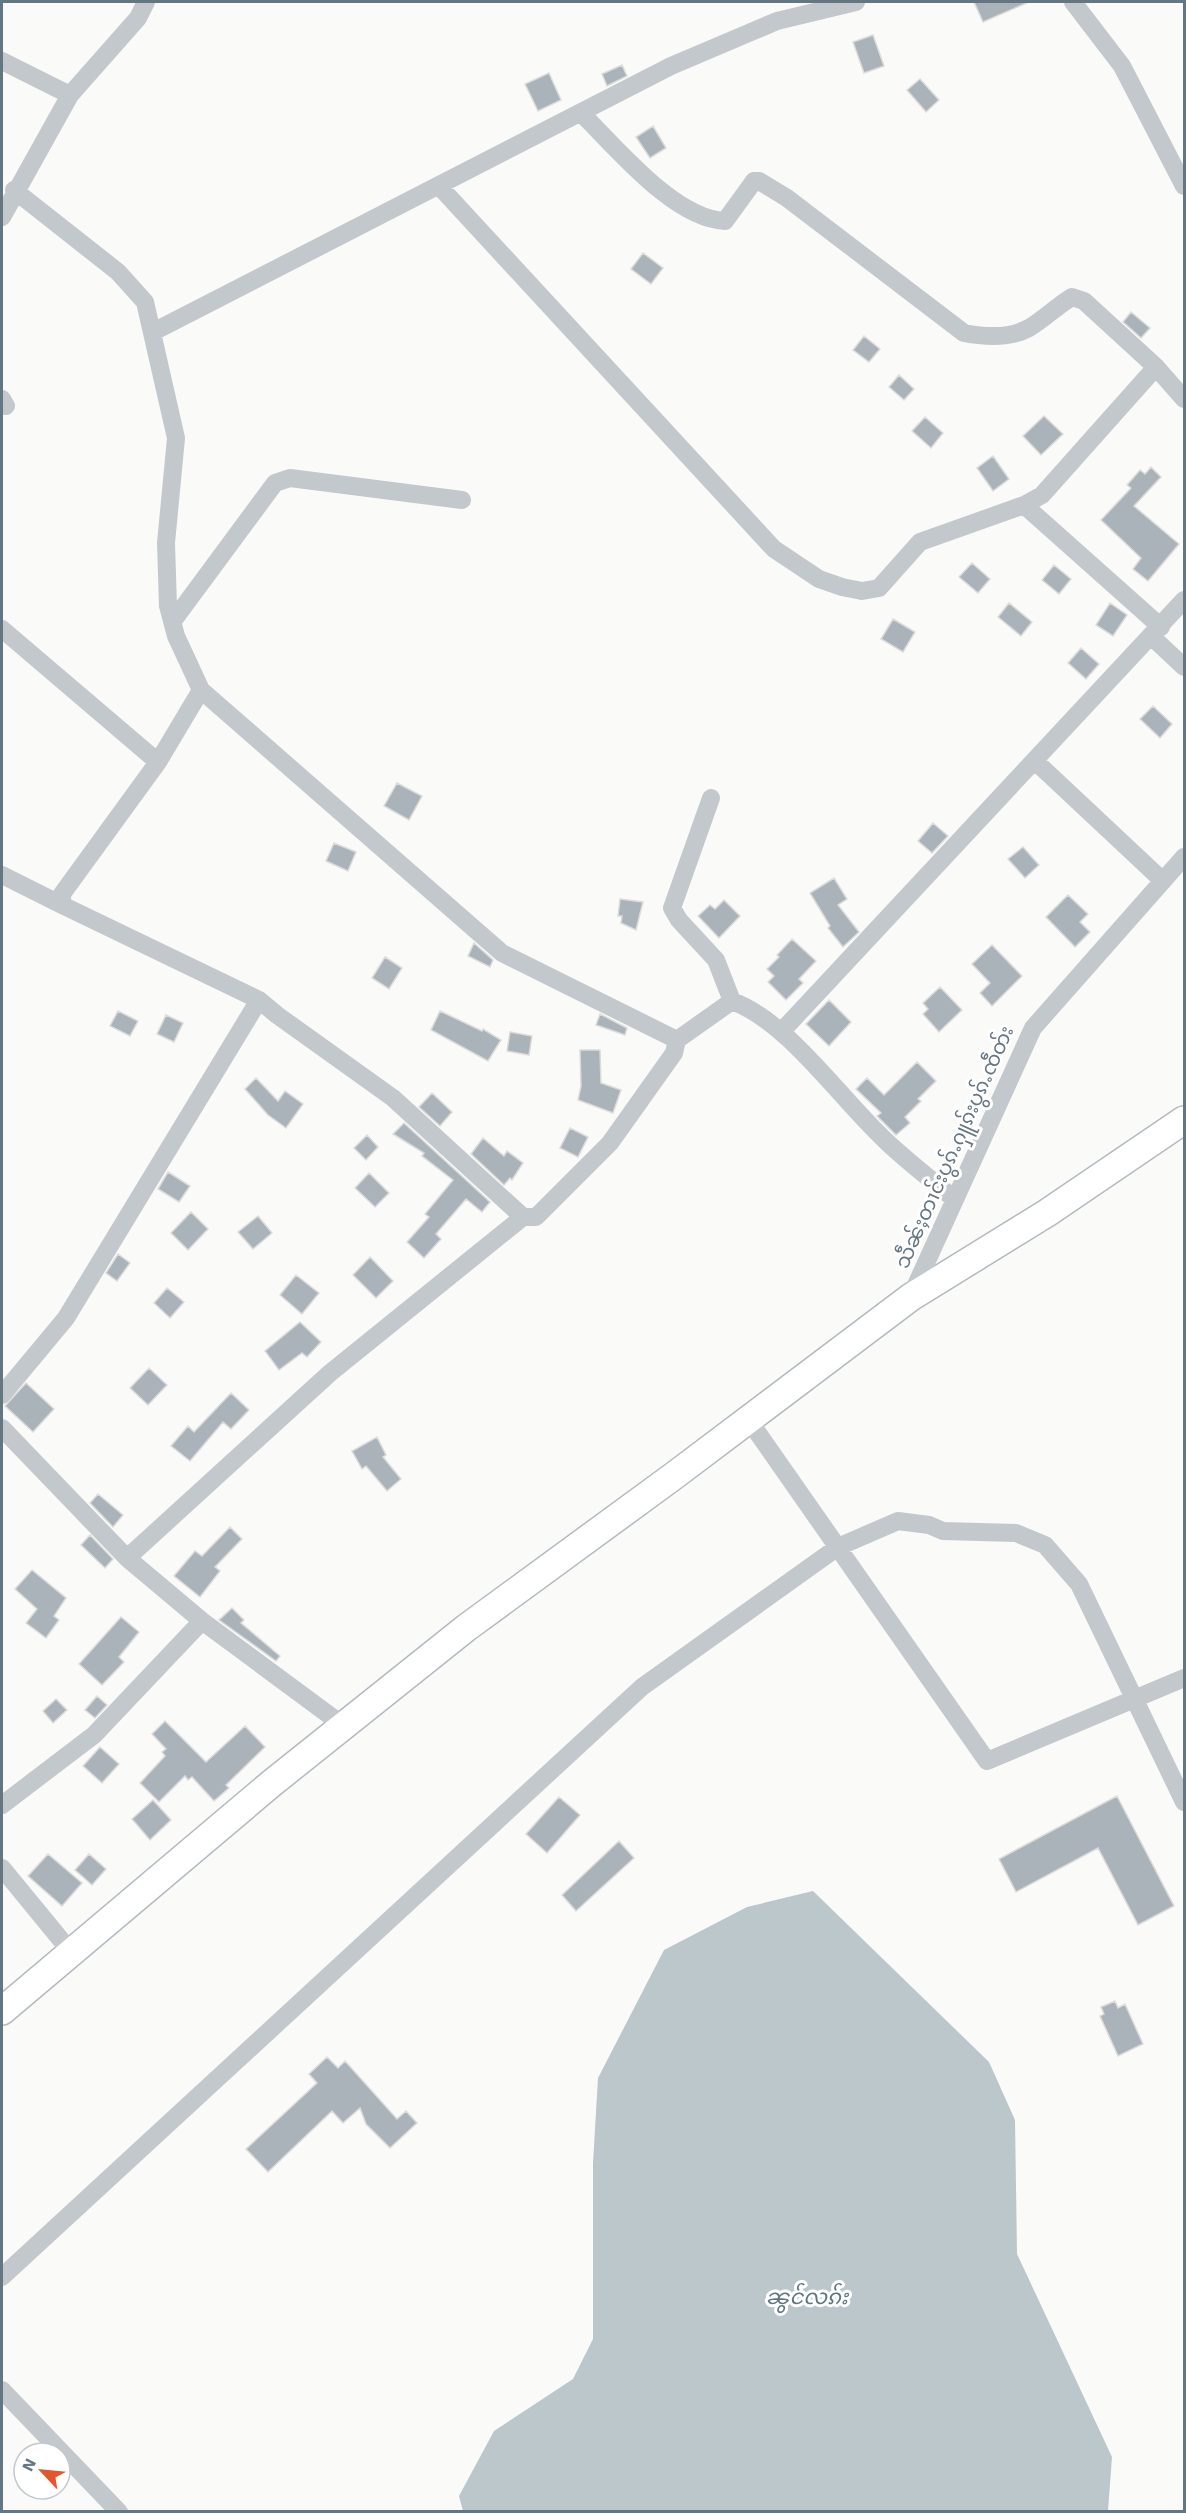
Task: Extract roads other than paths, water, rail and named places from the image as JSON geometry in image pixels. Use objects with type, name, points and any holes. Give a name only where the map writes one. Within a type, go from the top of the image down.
[{"type":"main road","points":[[2,2011],[272,1783],[466,1628],[675,1475],[911,1297],[1047,1213],[1185,1120]]},
{"type":"street","points":[[2,217],[14,190],[70,95],[138,18],[146,2]]},
{"type":"street","points":[[153,332],[671,66],[777,21],[856,2]]},
{"type":"street","points":[[1073,2],[1122,66],[1185,186]]},
{"type":"street","points":[[2,61],[70,95]]},
{"type":"street","points":[[581,113],[670,199],[692,212],[725,221],[753,181],[759,181],[787,198],[964,333],[987,337],[1028,329],[1072,297],[1084,301],[1156,367],[1185,399]]},
{"type":"street","points":[[439,186],[774,549],[819,579],[852,589],[862,591],[879,588],[920,542],[1024,505],[1042,495],[1156,367]]},
{"type":"street","points":[[14,190],[118,272],[145,302],[176,438],[166,543],[168,606],[176,636],[201,690],[502,953],[677,1040]]},
{"type":"street","points":[[172,621],[275,483],[290,478],[462,500]]},
{"type":"street","points":[[1024,505],[1157,632],[1185,667]]},
{"type":"street","points":[[781,1032],[1036,762],[1185,600]]},
{"type":"street","points":[[2,629],[158,762]]},
{"type":"street","points":[[62,905],[62,894],[158,762],[201,690]]},
{"type":"street","points":[[1036,762],[1163,881]]},
{"type":"street","points":[[711,798],[672,908],[679,920],[716,960],[732,1001],[750,1008],[781,1032],[887,1142],[954,1199]]},
{"type":"street","name":"သဵၼ်ႈတၢင်းပွၵ်ႉႁူၵ်းပွၵ်ႉၸဵတ်း","points":[[911,1297],[1033,1028],[1185,857]]},
{"type":"street","points":[[2,875],[259,1000],[393,1098],[523,1217]]},
{"type":"street","points":[[2,1395],[66,1318],[259,1000]]},
{"type":"street","points":[[127,1558],[330,1373],[523,1217],[536,1217],[610,1143],[674,1053],[677,1040],[732,1001]]},
{"type":"street","points":[[748,1419],[987,1761],[1185,1677]]},
{"type":"street","points":[[2,1428],[127,1558],[202,1621],[344,1726]]},
{"type":"street","points":[[2,2277],[642,1687],[838,1547],[898,1521],[929,1526],[943,1531],[1016,1533],[1045,1545],[1079,1584],[1133,1700],[1185,1802]]},
{"type":"street","points":[[2,1806],[94,1735],[202,1621]]},
{"type":"street","points":[[2,1868],[71,1952]]},
{"type":"street","points":[[2,2390],[119,2511]]},
{"type":"water","name":"ၼွင်လၵ်း","points":[[813,1891],[989,2062],[1015,2120],[1017,2254],[1112,2457],[1108,2511],[463,2511],[459,2496],[494,2431],[573,2379],[593,2339],[593,2163],[598,2078],[664,1950],[747,1907]]}]
